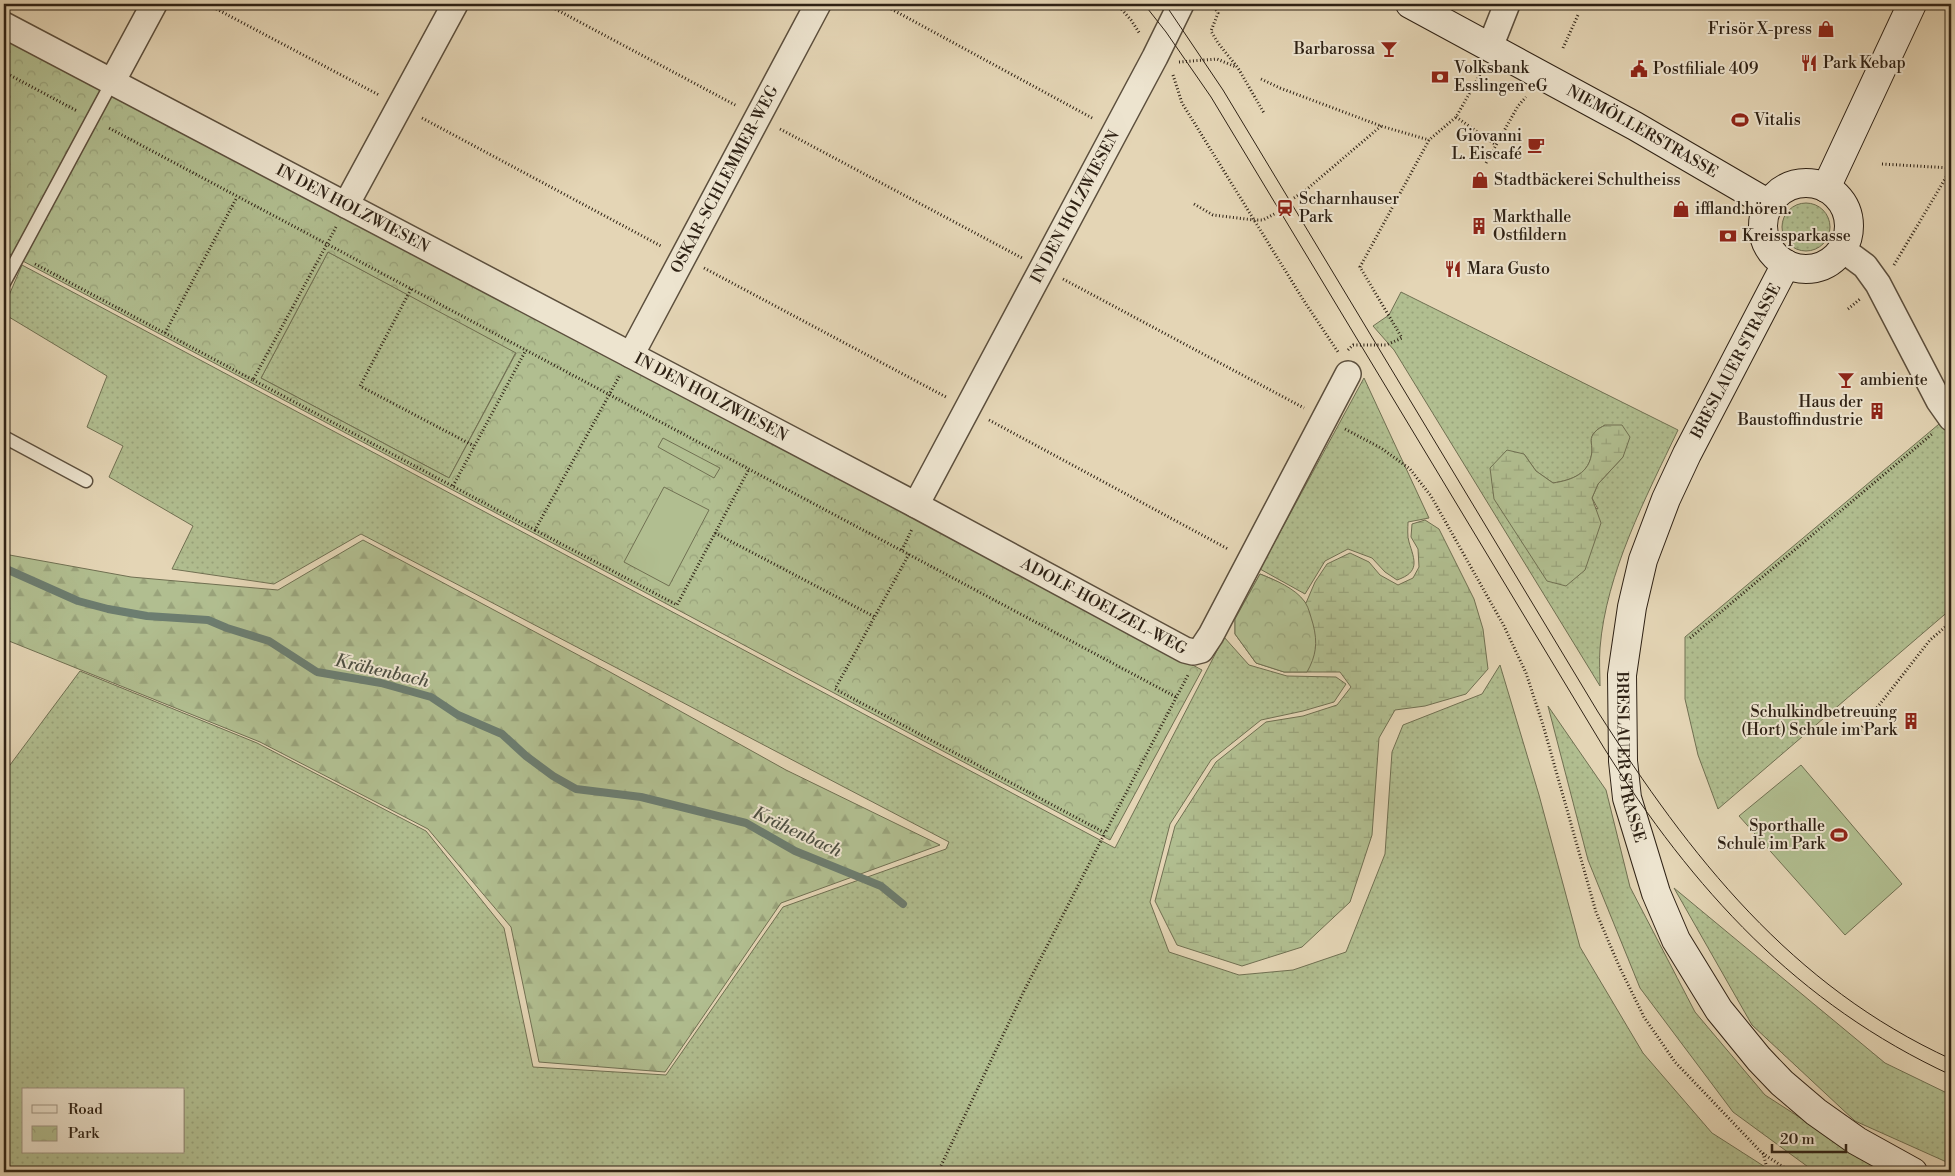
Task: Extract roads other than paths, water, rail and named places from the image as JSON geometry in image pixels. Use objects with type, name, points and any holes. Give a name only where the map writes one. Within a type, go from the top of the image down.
[{"type":"main road","name":"NIEMÖLLERSTRASSE","points":[[1410,4],[1636,126],[1769,204]]},
{"type":"main road","points":[[1826,188],[1912,4]]},
{"type":"main road","points":[[1801,183],[1814,184],[1826,188],[1837,197],[1845,208],[1848,222],[1847,236],[1842,249],[1835,257],[1817,267],[1796,268],[1786,264],[1775,256],[1767,245],[1763,231],[1764,217],[1769,204],[1777,194],[1788,187],[1801,183]]},
{"type":"main road","name":"BRESLAUER STRASSE","points":[[1786,264],[1687,454],[1666,498],[1643,560],[1632,607],[1622,674],[1623,761],[1628,798],[1654,884],[1676,940],[1718,1010],[1782,1083],[1816,1112],[1857,1141],[1913,1172]]},
{"type":"street","points":[[112,82],[154,4]]},
{"type":"street","points":[[346,205],[455,4]]},
{"type":"street","name":"OSKAR-SCHLEMMER-WEG","points":[[631,355],[818,4]]},
{"type":"street","name":"IN DEN HOLZWIESEN","points":[[4,25],[916,505],[1116,131],[1181,4]]},
{"type":"street","points":[[1490,47],[1507,4]]},
{"type":"street","points":[[1842,249],[1864,266],[1878,284],[1939,401],[1951,418]]},
{"type":"street","name":"ADOLF-HOELZEL-WEG","points":[[916,505],[1176,646],[1193,652],[1201,650],[1348,374]]},
{"type":"lane","points":[[4,283],[112,82]]},
{"type":"lane","points":[[4,437],[86,481]]},
{"type":"waterway","name":"Krähenbach","points":[[4,568],[78,601],[147,616],[208,620],[269,641],[317,672],[381,683],[431,697],[458,715],[502,734],[526,756],[553,776],[576,789],[641,797],[746,823],[795,851],[881,886],[903,904]]},
{"type":"tram line","points":[[1144,4],[1211,97],[1604,748],[1638,800],[1674,849],[1712,895],[1753,938],[1797,978],[1844,1014],[1896,1046],[1951,1075]]},
{"type":"tram line","points":[[1165,4],[1223,90],[1598,712],[1669,817],[1708,866],[1749,912],[1793,955],[1841,994],[1894,1029],[1951,1059]]},
{"type":"place","name":"Frisör X-press","points":[[1826,29]]},
{"type":"place","name":"Barbarossa","points":[[1389,49]]},
{"type":"place","name":"Park Kebap","points":[[1809,63]]},
{"type":"place","name":"Postfiliale 409","points":[[1639,69]]},
{"type":"place","name":"Volksbank Esslingen eG","points":[[1440,77]]},
{"type":"place","name":"Vitalis","points":[[1740,120]]},
{"type":"place","name":"Giovanni L. Eiscafé","points":[[1536,145]]},
{"type":"place","name":"Stadtbäckerei Schultheiss","points":[[1480,180]]},
{"type":"place","name":"Scharnhauser Park","points":[[1285,208]]},
{"type":"place","name":"iffland.hören.","points":[[1681,209]]},
{"type":"place","name":"Markthalle Ostfildern","points":[[1479,226]]},
{"type":"place","name":"Kreissparkasse","points":[[1728,236]]},
{"type":"place","name":"Mara Gusto","points":[[1453,269]]},
{"type":"place","name":"ambiente","points":[[1846,380]]},
{"type":"place","name":"Haus der Baustoffindustrie","points":[[1877,411]]},
{"type":"place","name":"Schulkindbetreuung (Hort) Schule im Park","points":[[1911,721]]},
{"type":"place","name":"Sporthalle Schule im Park","points":[[1839,835]]}]
